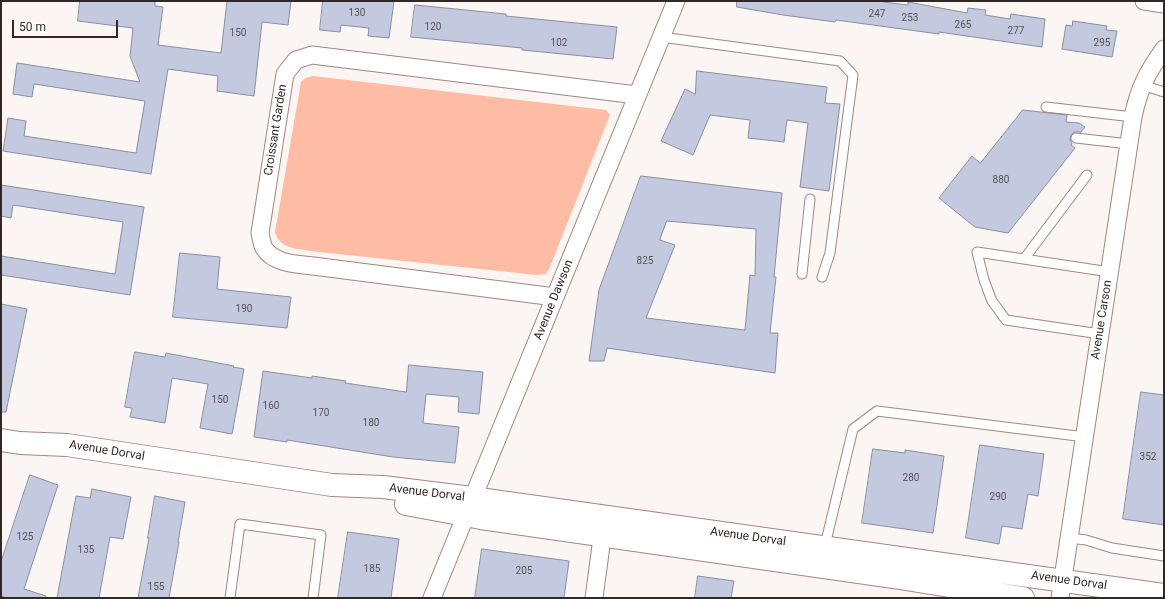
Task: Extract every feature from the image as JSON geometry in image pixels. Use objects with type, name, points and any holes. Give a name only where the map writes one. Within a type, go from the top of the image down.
[{"type":"street","name":"Avenue Dawson","points":[[432,598],[676,1]]},
{"type":"street","points":[[1144,1],[1164,4]]},
{"type":"street","name":"Avenue Carson","points":[[1062,589],[1133,117],[1142,85],[1164,49]]},
{"type":"street","name":"Croissant Garden","points":[[555,297],[313,266],[282,261],[271,256],[264,248],[260,233],[285,74],[296,60],[312,55],[637,95]]},
{"type":"street","name":"Avenue Dorval","points":[[1,440],[20,443],[67,445],[332,485],[381,500],[469,506],[603,526],[1023,598]]},
{"type":"street","points":[[594,598],[603,526]]},
{"type":"street","name":"Avenue Dorval","points":[[603,526],[826,548],[1062,589],[1164,595]]},
{"type":"lane","points":[[661,37],[840,61],[853,75],[830,253],[822,277]]},
{"type":"lane","points":[[1142,85],[1164,92]]},
{"type":"lane","points":[[1046,107],[1133,117]]},
{"type":"lane","points":[[1076,138],[1129,144]]},
{"type":"lane","points":[[1024,259],[1087,175]]},
{"type":"lane","points":[[802,274],[810,199]]},
{"type":"lane","points":[[1100,334],[1006,320],[992,301],[984,280],[977,252],[1110,272]]},
{"type":"lane","points":[[826,548],[827,537],[853,429],[877,411],[1085,437]]},
{"type":"lane","points":[[230,598],[240,524],[321,536],[313,598]]},
{"type":"lane","points":[[1069,538],[1086,540],[1112,548],[1164,556]]},
{"type":"shaded area","points":[[313,76],[606,110],[610,115],[546,274],[537,275],[319,252],[293,248],[282,243],[275,232],[301,82],[305,78]]},
{"type":"building","points":[[80,1],[155,1],[155,6],[163,7],[158,45],[221,53],[227,1],[291,1],[288,25],[262,22],[254,96],[217,91],[218,76],[168,69],[151,174],[3,151],[8,118],[26,121],[24,136],[136,153],[145,101],[34,84],[32,97],[13,94],[17,63],[140,82],[130,56],[133,28],[78,21]]},
{"type":"building","points":[[323,1],[394,1],[389,38],[368,36],[369,28],[341,25],[340,32],[320,30]]},
{"type":"building","points":[[737,1],[883,1],[908,5],[908,2],[967,13],[968,8],[986,10],[985,15],[1010,19],[1011,14],[1045,19],[1042,47],[939,32],[939,34],[836,20],[835,22],[783,15],[737,7]]},
{"type":"building","points":[[415,5],[617,27],[613,59],[411,37]]},
{"type":"building","points":[[1073,21],[1107,26],[1106,30],[1117,31],[1112,57],[1062,49],[1066,25],[1072,26]]},
{"type":"building","points":[[697,71],[827,87],[825,103],[840,104],[829,191],[800,187],[808,123],[787,120],[784,142],[748,138],[750,120],[710,115],[693,155],[661,141],[685,89],[695,94]]},
{"type":"building","points":[[1023,110],[1067,115],[1066,122],[1079,123],[1085,127],[1081,132],[1074,132],[1071,135],[1071,145],[1075,148],[1008,233],[975,227],[939,198],[972,156],[980,163]]},
{"type":"building","points":[[641,176],[782,193],[770,333],[778,333],[775,373],[607,348],[604,361],[589,361],[599,290]],"holes":[[[667,221],[756,229],[755,276],[750,275],[745,330],[646,318],[675,245],[660,240]]]},
{"type":"building","points":[[1,185],[144,207],[130,295],[1,275],[1,256],[115,274],[123,222],[13,205],[11,218],[1,216]]},
{"type":"building","points":[[180,253],[220,257],[217,289],[291,297],[287,328],[173,317]]},
{"type":"building","points":[[1,304],[27,309],[6,412],[1,412]]},
{"type":"building","points":[[135,352],[165,357],[166,353],[244,369],[232,434],[200,428],[208,384],[172,378],[165,423],[130,417],[132,408],[125,407]]},
{"type":"building","points":[[409,365],[483,372],[479,414],[458,412],[459,397],[426,394],[423,423],[459,427],[455,463],[393,457],[287,440],[287,442],[254,437],[263,371],[312,378],[312,376],[346,381],[345,383],[406,392]]},
{"type":"building","points":[[1141,392],[1164,395],[1164,525],[1123,519]]},
{"type":"building","points":[[980,445],[1044,454],[1038,496],[1028,494],[1022,529],[1002,526],[999,544],[966,538]]},
{"type":"building","points":[[873,449],[905,453],[905,450],[944,456],[933,533],[862,523]]},
{"type":"building","points":[[30,475],[58,485],[24,589],[46,596],[45,598],[7,598],[1,596],[1,562]]},
{"type":"building","points":[[92,489],[131,497],[123,539],[110,537],[99,598],[57,598],[76,496],[90,498]]},
{"type":"building","points":[[155,496],[185,502],[179,542],[169,598],[138,598],[149,538]]},
{"type":"building","points":[[348,532],[399,539],[391,598],[338,598]]},
{"type":"building","points":[[482,549],[569,561],[564,598],[475,598]]},
{"type":"building","points":[[698,576],[734,581],[731,598],[695,598]]}]
